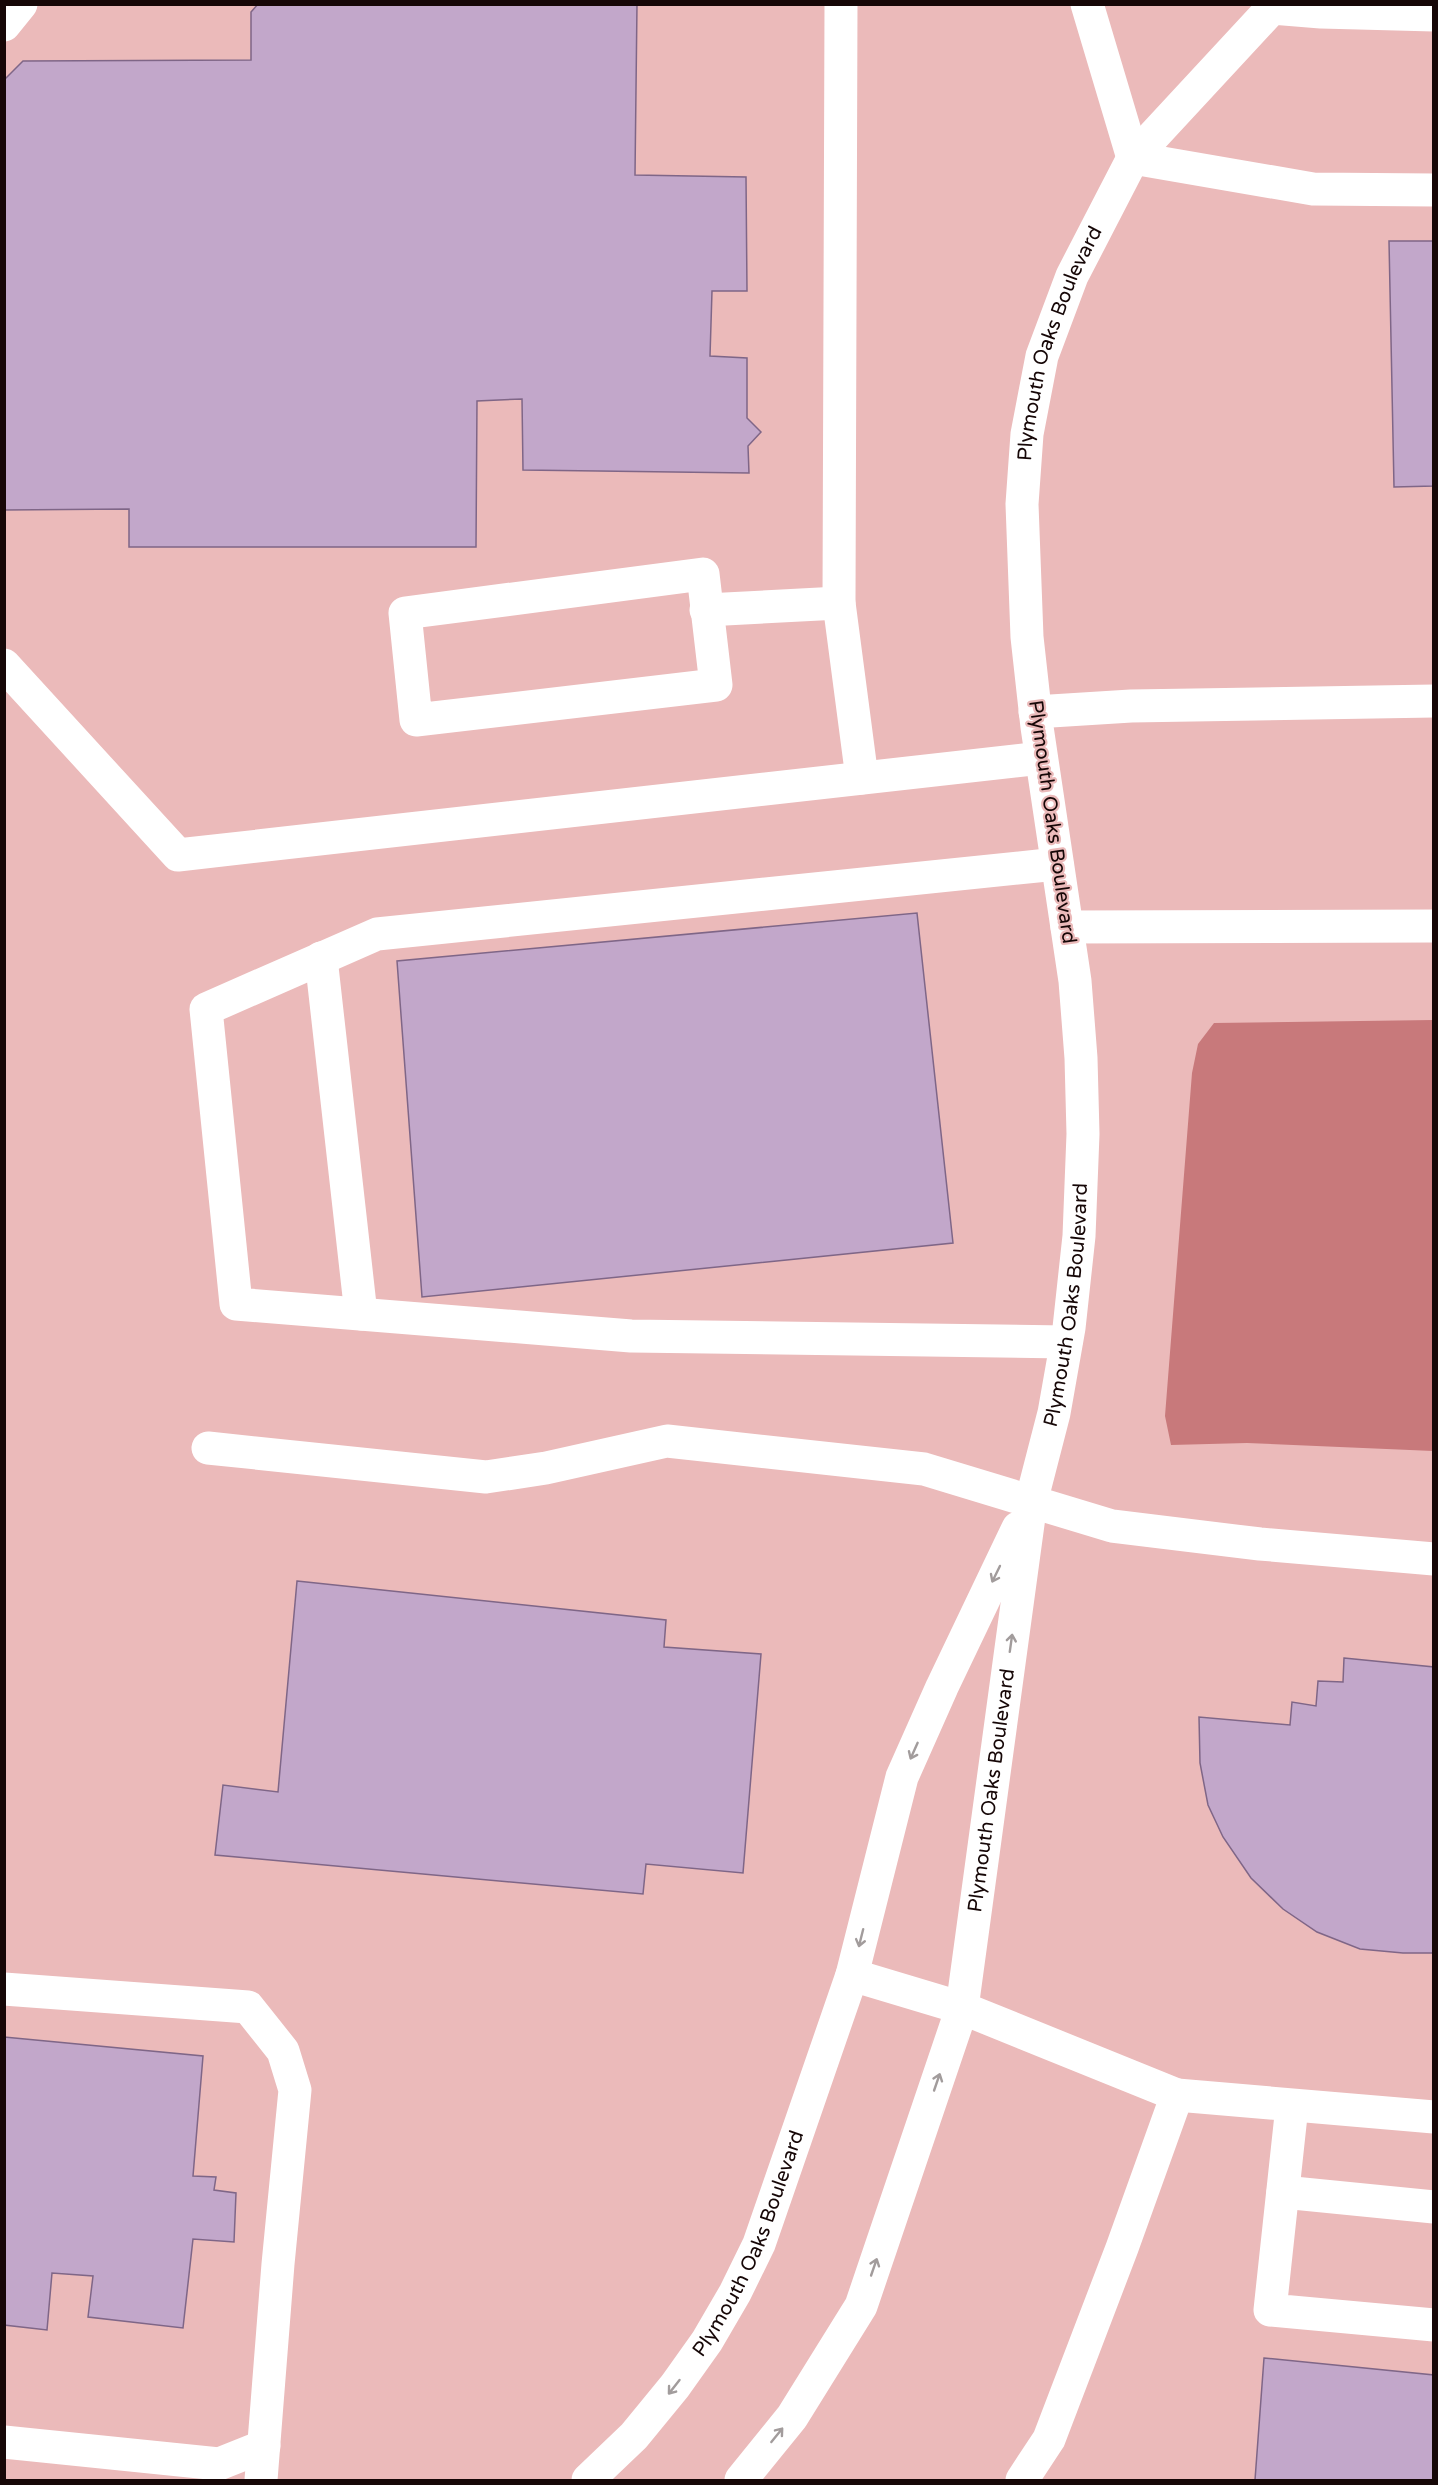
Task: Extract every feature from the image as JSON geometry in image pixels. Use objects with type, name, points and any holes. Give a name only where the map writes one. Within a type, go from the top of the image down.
[{"type":"street","points":[[4,25],[21,4]]},
{"type":"street","points":[[841,4],[839,603],[862,778]]},
{"type":"street","points":[[1087,4],[1133,158],[1314,189],[1434,190]]},
{"type":"street","points":[[1270,6],[1434,15]]},
{"type":"street","name":"Plymouth Oaks Boulevard","points":[[741,2481],[792,2417],[861,2306],[962,2008],[1030,1503],[1054,1413],[1066,1342],[1079,1236],[1083,1134],[1078,1014],[1035,712],[1027,637],[1022,515],[1027,434],[1042,356],[1069,286],[1133,158],[1270,6]]},
{"type":"street","points":[[703,574],[706,610],[716,685],[416,720],[405,613],[703,574]]},
{"type":"street","points":[[706,610],[839,603]]},
{"type":"street","points":[[4,665],[178,855],[1041,758]]},
{"type":"street","points":[[1035,712],[1131,706],[1434,701]]},
{"type":"street","points":[[1057,864],[377,934],[206,1009],[236,1304],[631,1336],[1066,1342]]},
{"type":"street","points":[[1067,927],[1434,926]]},
{"type":"street","points":[[321,958],[362,1314]]},
{"type":"street","points":[[208,1448],[486,1477],[546,1468],[667,1441],[924,1469],[1112,1526],[1260,1544],[1434,1559]]},
{"type":"street","name":"Plymouth Oaks Boulevard","points":[[588,2481],[634,2436],[675,2386],[707,2341],[735,2293],[759,2244],[852,1975],[902,1777],[942,1687],[1030,1503]]},
{"type":"street","points":[[852,1975],[962,2008],[1177,2096],[1434,2117]]},
{"type":"street","points":[[4,1989],[248,2007],[283,2051],[295,2090],[278,2264],[261,2481]]},
{"type":"street","points":[[1022,2481],[1049,2439],[1177,2096]]},
{"type":"street","points":[[1292,2106],[1270,2310],[1434,2325]]},
{"type":"street","points":[[1282,2192],[1434,2207]]},
{"type":"street","points":[[4,2442],[219,2464],[264,2446]]},
{"type":"shaded area","points":[[1433,1020],[1433,1451],[1247,1443],[1171,1445],[1165,1416],[1192,1073],[1198,1044],[1214,1023]]},
{"type":"building","points":[[258,4],[637,4],[635,175],[746,177],[747,291],[712,291],[710,356],[747,358],[747,418],[761,432],[748,446],[749,473],[523,470],[522,399],[477,401],[476,547],[129,547],[129,509],[4,510],[4,80],[23,61],[251,60],[251,12]]},
{"type":"building","points":[[1389,241],[1434,241],[1434,486],[1394,487]]},
{"type":"building","points":[[917,913],[953,1243],[422,1297],[397,961]]},
{"type":"building","points":[[297,1581],[666,1620],[664,1647],[761,1654],[743,1873],[646,1864],[643,1894],[215,1855],[223,1785],[278,1792]]},
{"type":"building","points":[[1344,1658],[1434,1667],[1434,1953],[1360,1949],[1317,1932],[1283,1909],[1251,1878],[1223,1837],[1208,1805],[1200,1763],[1199,1717],[1290,1725],[1292,1702],[1316,1706],[1318,1681],[1343,1682]]},
{"type":"building","points":[[4,2037],[203,2056],[193,2176],[216,2177],[214,2190],[236,2193],[234,2242],[193,2239],[183,2328],[88,2317],[93,2276],[52,2273],[47,2330],[4,2325]]},
{"type":"building","points":[[1264,2358],[1434,2375],[1434,2480],[1255,2480]]}]
